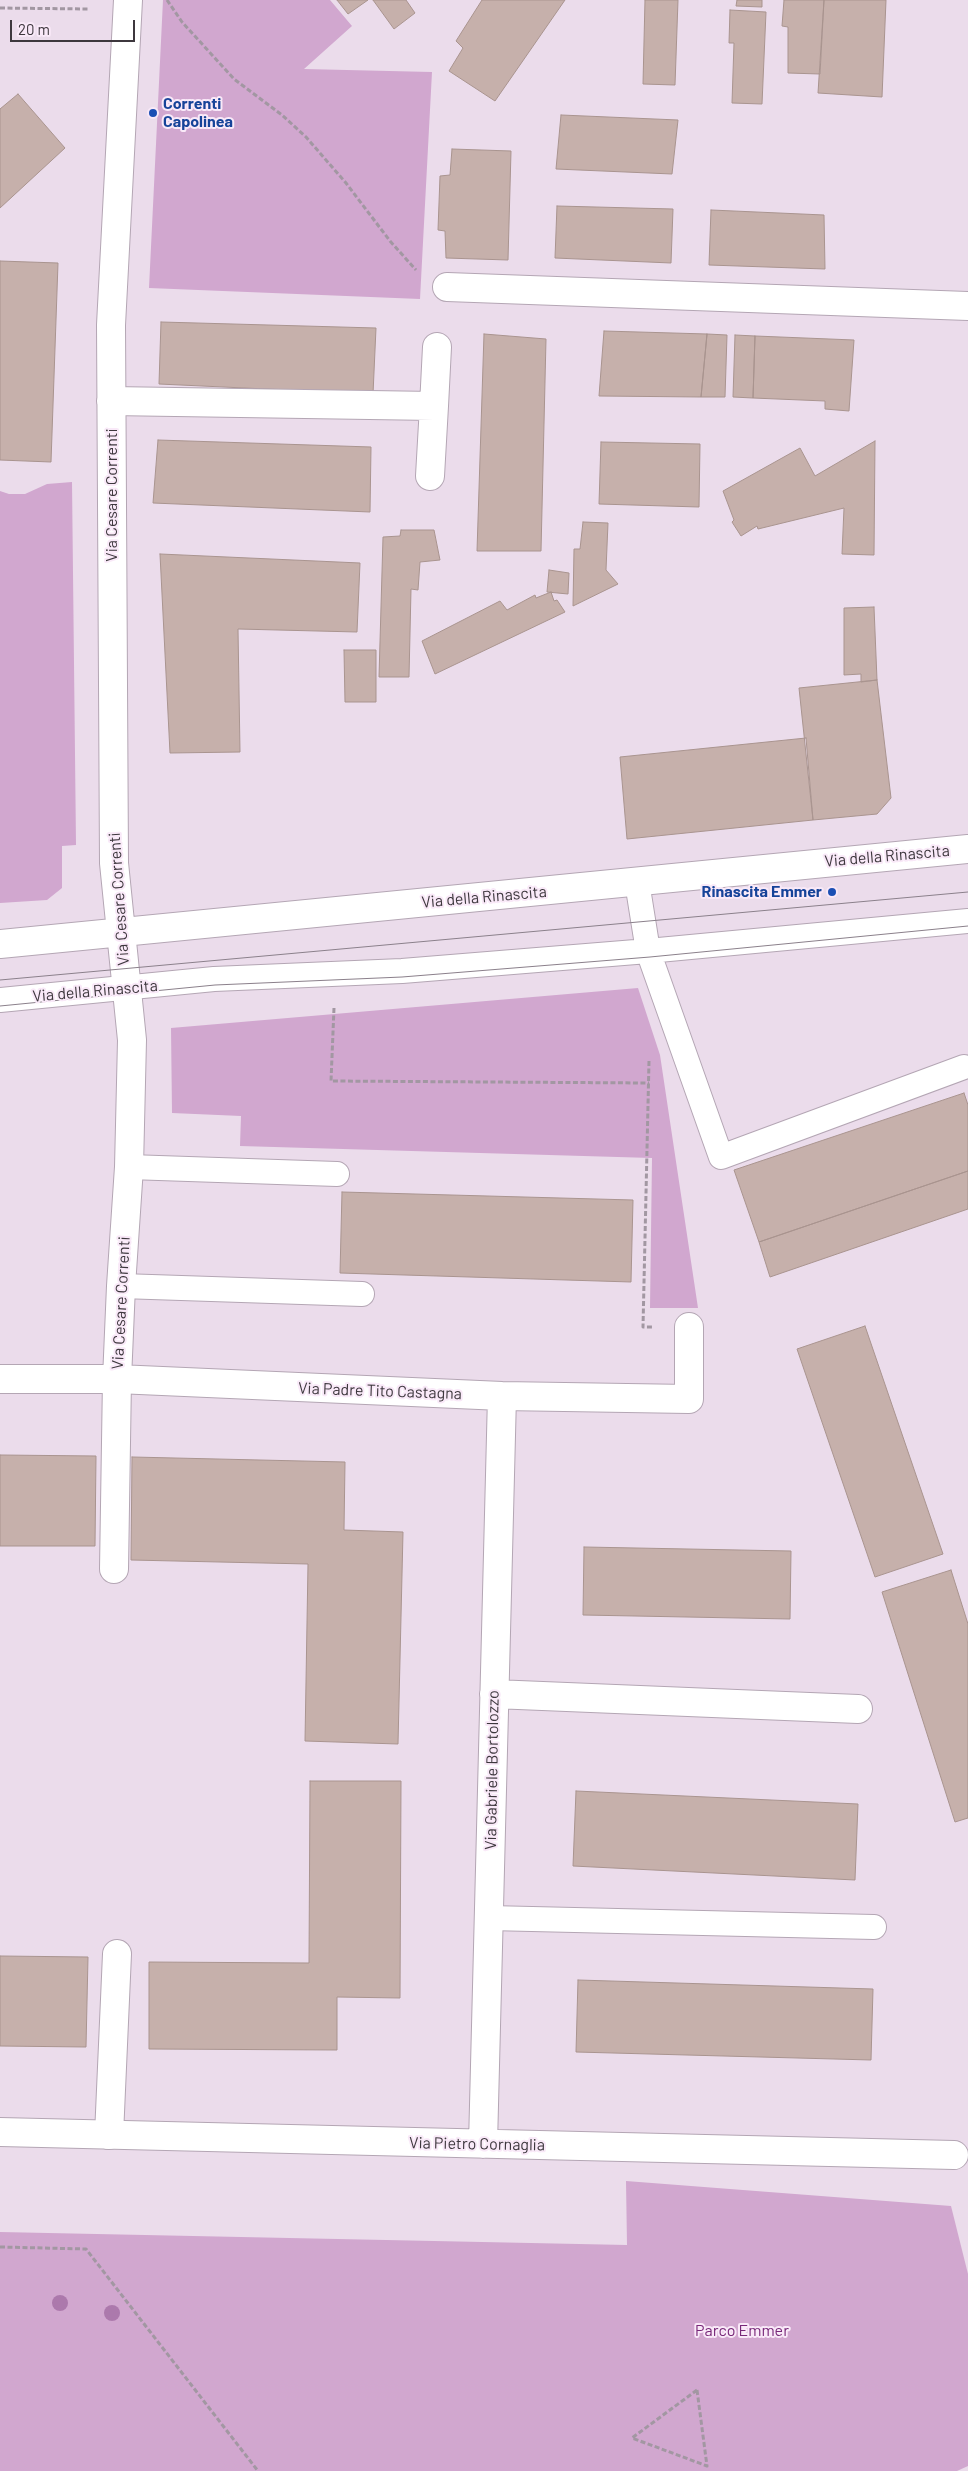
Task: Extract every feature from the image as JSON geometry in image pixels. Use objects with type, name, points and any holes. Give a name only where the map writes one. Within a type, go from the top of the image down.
[{"type":"street","name":"Via Cesare Correnti","points":[[114,1569],[117,1379],[129,1167],[132,1040],[114,863],[111,326],[128,0]]},
{"type":"street","points":[[447,287],[968,306]]},
{"type":"street","points":[[430,476],[437,347]]},
{"type":"street","points":[[111,401],[434,406]]},
{"type":"street","name":"Via della Rinascita","points":[[0,944],[120,934],[968,848]]},
{"type":"street","name":"Via Padre Tito Castagna","points":[[0,1378],[117,1379],[502,1396],[689,1399],[689,1327]]},
{"type":"street","name":"Via Gabriele Bortolozzo","points":[[483,2144],[502,1396]]},
{"type":"street","points":[[494,1694],[858,1709]]},
{"type":"street","points":[[109,2135],[117,1954]]},
{"type":"street","name":"Via Pietro Cornaglia","points":[[0,2132],[954,2155]]},
{"type":"lane","points":[[637,882],[648,952],[721,1157],[964,1067]]},
{"type":"lane","name":"Via della Rinascita","points":[[0,1000],[214,979],[402,970],[648,952],[968,921]]},
{"type":"lane","points":[[129,1167],[337,1174]]},
{"type":"lane","points":[[121,1286],[362,1294]]},
{"type":"lane","points":[[488,1918],[874,1927]]},
{"type":"path","points":[[168,0],[182,22],[234,79],[306,137],[346,183],[390,241],[426,284],[447,287]]},
{"type":"path","points":[[0,8],[88,9]]},
{"type":"path","points":[[334,1003],[331,1081],[649,1084]]},
{"type":"path","points":[[649,1058],[643,1327],[689,1327]]},
{"type":"path","points":[[0,2247],[86,2249],[258,2471]]},
{"type":"path","points":[[697,2390],[707,2466],[632,2438],[697,2390]]},
{"type":"green space","points":[[163,0],[330,0],[352,26],[304,69],[432,72],[420,299],[149,288]]},
{"type":"green space","points":[[72,482],[76,845],[62,846],[62,888],[47,900],[0,903],[0,491],[9,494],[25,494],[47,484]]},
{"type":"green space","points":[[638,988],[660,1055],[698,1308],[650,1308],[652,1158],[240,1146],[241,1116],[172,1113],[171,1028]]},
{"type":"green space","name":"Parco Emmer","points":[[626,2181],[951,2206],[968,2274],[968,2466],[957,2471],[0,2471],[0,2232],[627,2245]]},
{"type":"building","points":[[337,0],[368,0],[348,14]]},
{"type":"building","points":[[373,0],[406,0],[415,13],[394,29]]},
{"type":"building","points":[[482,0],[565,0],[495,101],[449,71],[463,48],[456,41]]},
{"type":"building","points":[[645,0],[678,0],[675,85],[643,84]]},
{"type":"building","points":[[737,0],[762,0],[762,7],[736,6]]},
{"type":"building","points":[[784,0],[824,0],[820,74],[788,73],[788,27],[782,26]]},
{"type":"building","points":[[824,0],[886,0],[882,97],[818,93]]},
{"type":"building","points":[[730,10],[766,12],[762,104],[732,103],[734,43],[729,43]]},
{"type":"building","points":[[18,94],[65,148],[0,208],[0,109]]},
{"type":"building","points":[[561,115],[678,120],[672,174],[556,169]]},
{"type":"building","points":[[452,149],[511,151],[508,260],[446,258],[445,231],[438,230],[440,176],[450,175]]},
{"type":"building","points":[[557,206],[673,209],[671,263],[555,258]]},
{"type":"building","points":[[711,210],[824,215],[825,269],[709,265]]},
{"type":"building","points":[[0,261],[58,263],[51,462],[0,460]]},
{"type":"building","points":[[161,322],[376,328],[373,394],[159,384]]},
{"type":"building","points":[[604,331],[707,334],[701,397],[599,396]]},
{"type":"building","points":[[484,334],[546,339],[541,551],[477,551]]},
{"type":"building","points":[[707,334],[727,335],[725,397],[701,397]]},
{"type":"building","points":[[735,335],[755,336],[753,398],[733,397]]},
{"type":"building","points":[[755,336],[854,340],[849,411],[825,409],[825,401],[753,398]]},
{"type":"building","points":[[158,440],[371,447],[370,512],[153,503]]},
{"type":"building","points":[[875,441],[874,555],[842,554],[844,508],[758,529],[757,526],[741,536],[732,522],[734,520],[723,491],[800,448],[815,476]]},
{"type":"building","points":[[601,442],[700,444],[699,507],[599,504]]},
{"type":"building","points":[[583,522],[608,523],[606,570],[618,584],[573,606],[574,549],[580,549]]},
{"type":"building","points":[[401,530],[434,530],[440,560],[420,562],[418,590],[411,589],[409,677],[379,677],[383,537],[400,536]]},
{"type":"building","points":[[160,554],[360,563],[357,632],[238,629],[240,752],[170,753]]},
{"type":"building","points":[[549,570],[569,573],[568,594],[547,592]]},
{"type":"building","points":[[551,592],[554,601],[557,600],[565,612],[435,674],[422,641],[500,601],[507,610],[535,595],[536,598]]},
{"type":"building","points":[[874,607],[877,680],[861,682],[861,674],[844,675],[844,608]]},
{"type":"building","points":[[344,650],[376,650],[376,702],[345,702]]},
{"type":"building","points":[[877,680],[891,798],[877,814],[813,820],[799,688]]},
{"type":"building","points":[[806,738],[813,820],[627,839],[620,757]]},
{"type":"building","points":[[964,1093],[968,1105],[968,1171],[759,1242],[734,1170]]},
{"type":"building","points":[[968,1171],[968,1209],[770,1277],[759,1242]]},
{"type":"building","points":[[342,1192],[633,1200],[631,1282],[340,1273]]},
{"type":"building","points":[[865,1326],[943,1554],[875,1577],[797,1349]]},
{"type":"building","points":[[0,1455],[96,1456],[95,1546],[0,1546]]},
{"type":"building","points":[[132,1457],[345,1462],[344,1530],[403,1532],[398,1744],[305,1741],[308,1564],[131,1560]]},
{"type":"building","points":[[584,1547],[791,1551],[790,1619],[583,1615]]},
{"type":"building","points":[[951,1570],[968,1624],[968,1818],[955,1822],[882,1592]]},
{"type":"building","points":[[310,1781],[401,1781],[400,1998],[337,1997],[337,2050],[149,2049],[149,1962],[309,1963]]},
{"type":"building","points":[[576,1791],[858,1804],[855,1880],[573,1866]]},
{"type":"building","points":[[0,1956],[88,1957],[86,2047],[0,2046]]},
{"type":"building","points":[[578,1980],[873,1989],[871,2060],[576,2052]]},
{"type":"tram line","points":[[0,980],[968,892]]},
{"type":"tram line","points":[[0,1006],[215,985],[402,977],[650,957],[968,926]]},
{"type":"place","name":"Correnti Capolinea","points":[[153,113]]},
{"type":"place","name":"Rinascita Emmer","points":[[832,892]]}]
